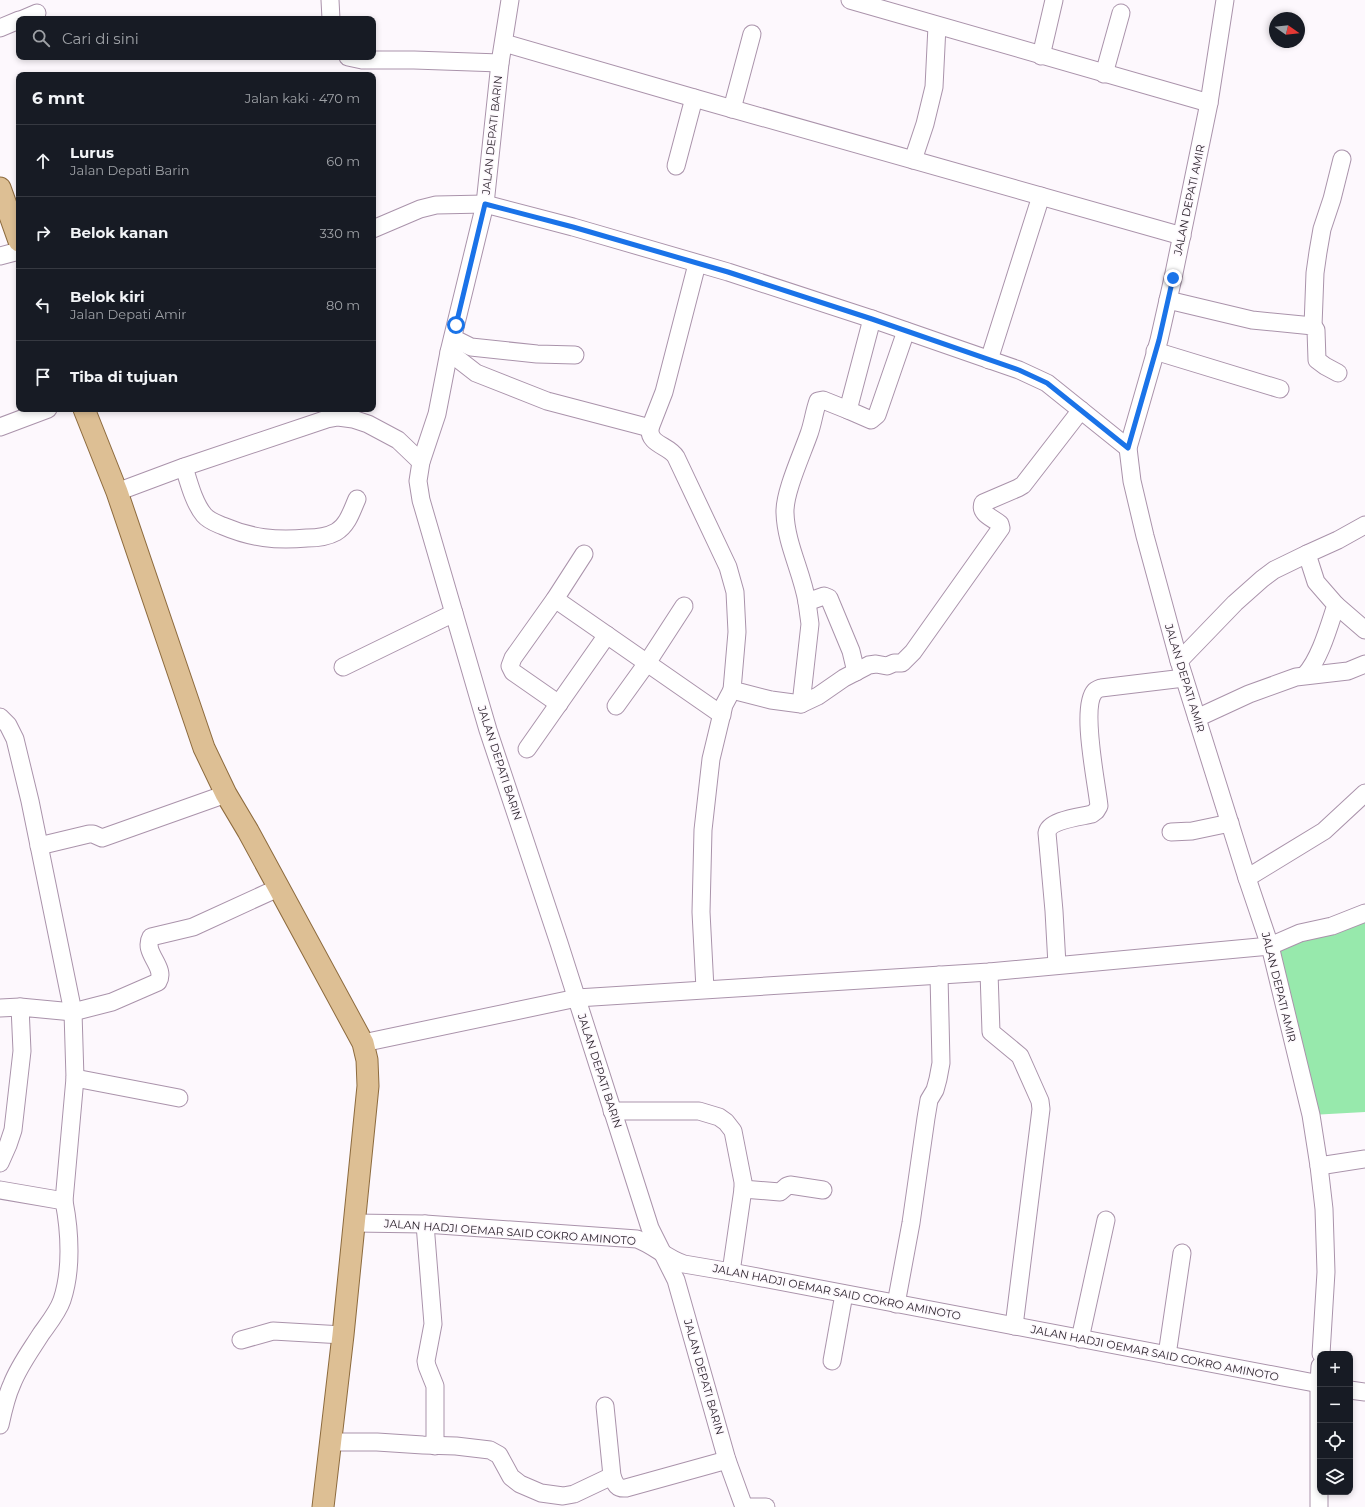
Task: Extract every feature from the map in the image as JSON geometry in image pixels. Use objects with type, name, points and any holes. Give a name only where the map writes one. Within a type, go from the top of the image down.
[{"type":"main road","points":[[0,188],[16,233]]},
{"type":"main road","points":[[85,412],[117,492],[204,748],[226,794],[248,831],[363,1042],[367,1060],[368,1086],[343,1335],[323,1507]]},
{"type":"street","points":[[330,0],[331,16]]},
{"type":"street","name":"JALAN DEPATI BARIN","points":[[510,0],[500,62],[485,204],[437,414],[421,462],[418,481],[421,500],[488,730],[577,998],[650,1228],[676,1280],[727,1460],[744,1507]]},
{"type":"street","points":[[850,0],[1209,103]]},
{"type":"street","points":[[1041,56],[1054,0]]},
{"type":"street","name":"JALAN DEPATI AMIR","points":[[1225,0],[1209,103],[1182,236],[1168,300],[1128,448],[1132,481],[1143,529],[1179,661],[1247,878],[1270,946],[1311,1115],[1324,1209],[1326,1272],[1321,1351]]},
{"type":"street","points":[[1104,74],[1121,12]]},
{"type":"street","points":[[0,28],[16,21]]},
{"type":"street","points":[[913,160],[929,109],[934,87],[937,26]]},
{"type":"street","points":[[732,109],[752,34]]},
{"type":"street","points":[[504,43],[1182,236]]},
{"type":"street","points":[[362,60],[500,62]]},
{"type":"street","points":[[676,166],[694,98]]},
{"type":"street","points":[[1338,373],[1317,360],[1316,330],[1313,326],[1315,273],[1322,229],[1332,199],[1342,159]]},
{"type":"street","points":[[989,360],[1041,196]]},
{"type":"street","points":[[376,228],[416,211],[436,205],[485,204],[573,227],[872,319],[1019,370],[1047,383],[1128,448]]},
{"type":"street","points":[[0,256],[16,252]]},
{"type":"street","points":[[697,264],[664,392],[650,428],[650,432],[653,440],[672,451],[681,466],[728,567],[736,600],[737,632],[732,690],[724,705],[711,759],[703,830],[701,912],[705,990]]},
{"type":"street","points":[[1168,300],[1252,320],[1313,326]]},
{"type":"street","points":[[848,410],[872,319]]},
{"type":"street","points":[[801,704],[810,624],[805,587],[795,559],[786,524],[786,502],[810,433],[818,402],[823,400],[871,420],[877,415],[906,331]]},
{"type":"street","points":[[452,349],[471,347],[537,354],[576,355]]},
{"type":"street","points":[[452,349],[476,373],[547,401],[650,428]]},
{"type":"street","points":[[1155,351],[1280,389]]},
{"type":"street","points":[[732,690],[771,700],[801,704],[818,696],[856,672],[872,664],[887,666],[894,663],[902,663],[909,657],[1001,528],[1000,524],[982,510],[982,503],[1023,485],[1081,410]]},
{"type":"street","points":[[0,427],[40,412]]},
{"type":"street","points":[[117,492],[184,467],[327,419],[338,417],[353,419],[368,424],[398,440],[421,462]]},
{"type":"street","points":[[184,467],[199,507],[209,519],[233,530],[260,538],[274,540],[299,539],[322,537],[336,532],[344,526],[358,499]]},
{"type":"street","points":[[1179,661],[1235,603],[1274,570],[1326,546],[1365,525]]},
{"type":"street","points":[[559,704],[513,672],[510,666],[513,658],[555,599],[584,554]]},
{"type":"street","points":[[1308,554],[1316,582],[1336,605],[1365,630]]},
{"type":"street","points":[[807,602],[824,596],[829,598],[851,651],[856,672]]},
{"type":"street","points":[[555,599],[722,715]]},
{"type":"street","points":[[1305,675],[1311,668],[1323,641],[1336,605]]},
{"type":"street","points":[[616,706],[647,663],[684,606]]},
{"type":"street","points":[[343,667],[454,613]]},
{"type":"street","points":[[527,749],[607,636]]},
{"type":"street","points":[[1197,718],[1249,694],[1296,677],[1348,671],[1365,664]]},
{"type":"street","points":[[1057,965],[1047,830],[1054,824],[1092,814],[1099,806],[1088,721],[1092,696],[1096,690],[1101,688],[1184,678]]},
{"type":"street","points":[[0,717],[8,725],[15,739],[30,801],[73,1012],[75,1078],[64,1201],[67,1217],[68,1258],[66,1282],[61,1302],[12,1384],[4,1405],[0,1425]]},
{"type":"street","points":[[1247,878],[1324,830],[1365,793]]},
{"type":"street","points":[[39,846],[88,834],[93,834],[102,838],[226,794]]},
{"type":"street","points":[[1171,832],[1192,831],[1230,823]]},
{"type":"street","points":[[0,1008],[20,1007],[73,1012],[112,1002],[158,982],[160,977],[159,971],[149,946],[150,939],[154,936],[193,927],[278,888]]},
{"type":"street","points":[[363,1042],[577,998],[989,972],[1270,946],[1300,934],[1332,926],[1365,912]]},
{"type":"street","points":[[989,972],[991,1032],[1020,1056],[1040,1101],[1041,1109],[1014,1326]]},
{"type":"street","points":[[896,1304],[911,1223],[929,1100],[935,1090],[941,1063],[939,975]]},
{"type":"street","points":[[0,1163],[8,1145],[6,1124],[22,1050],[20,1007]]},
{"type":"street","points":[[75,1078],[178,1098]]},
{"type":"street","points":[[612,1111],[699,1111],[719,1117],[726,1122],[733,1131],[743,1189],[731,1272]]},
{"type":"street","points":[[1319,1166],[1365,1159]]},
{"type":"street","points":[[743,1189],[782,1192],[787,1186],[790,1185],[823,1190]]},
{"type":"street","points":[[1,1195],[64,1201]]},
{"type":"street","points":[[1080,1339],[1106,1220]]},
{"type":"street","name":"JALAN HADJI OEMAR SAID COKRO AMINOTO","points":[[354,1223],[425,1224],[630,1238],[644,1242],[684,1264],[1317,1384]]},
{"type":"street","points":[[425,1224],[433,1324],[427,1366],[435,1386],[435,1446]]},
{"type":"street","points":[[1167,1356],[1182,1253]]},
{"type":"street","points":[[832,1361],[844,1294]]},
{"type":"street","points":[[241,1340],[273,1331],[343,1335]]},
{"type":"street","points":[[1319,1387],[1320,1507]]},
{"type":"street","points":[[1353,1390],[1365,1392]]},
{"type":"street","points":[[605,1406],[612,1476],[616,1486],[626,1488],[727,1460]]},
{"type":"street","points":[[331,1442],[377,1442],[468,1447],[493,1451],[499,1455],[511,1476],[520,1484],[534,1491],[548,1494],[569,1495],[612,1476]]},
{"type":"street","points":[[744,1507],[766,1507]]},
{"type":"green space","points":[[1365,913],[1365,1112],[1311,1115],[1271,952]]},
{"type":"route","points":[[456,325],[485,204],[573,227],[728,272],[872,319],[1019,370],[1047,383],[1128,448],[1159,340],[1173,278]]}]
